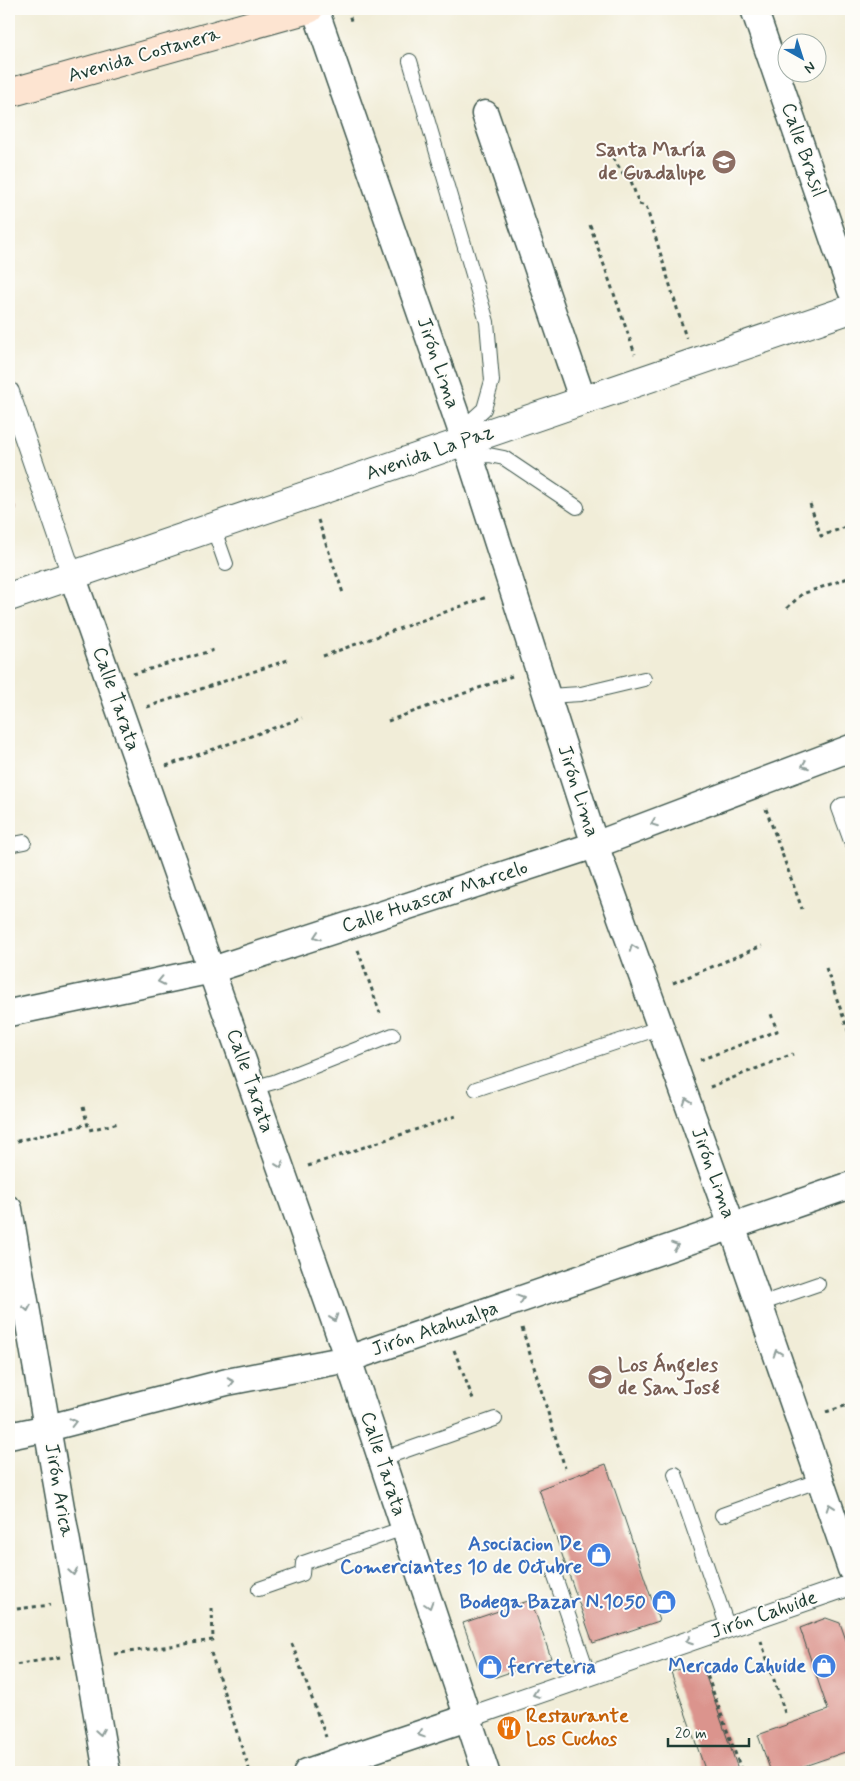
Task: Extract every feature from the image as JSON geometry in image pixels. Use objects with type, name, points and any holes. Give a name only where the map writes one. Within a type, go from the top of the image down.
[{"type":"main road","name":"Avenida Costanera","points":[[9,93],[309,9]]},
{"type":"street","name":"Jirón Lima","points":[[315,9],[466,442],[595,845],[760,1304],[851,1569]]},
{"type":"street","name":"Calle Brasil","points":[[754,9],[851,290]]},
{"type":"street","points":[[486,114],[583,401]]},
{"type":"street","name":"Avenida La Paz","points":[[9,597],[851,309]]},
{"type":"street","name":"Calle Tarata","points":[[9,392],[348,1359],[486,1772]]},
{"type":"street","name":"Calle Huascar Marcelo","points":[[9,1013],[212,970],[595,845],[851,749]]},
{"type":"street","name":"Jirón Atahualpa","points":[[9,1436],[48,1428],[227,1382],[348,1359],[851,1185]]},
{"type":"street","name":"Jirón Arica","points":[[9,1208],[107,1772]]},
{"type":"street","name":"Jirón Cahuide","points":[[307,1772],[851,1585]]},
{"type":"lane","points":[[410,61],[487,322],[492,381],[484,410],[466,442],[489,455],[504,458],[577,507]]},
{"type":"lane","points":[[213,527],[226,564]]},
{"type":"lane","points":[[547,696],[581,694],[644,679]]},
{"type":"lane","points":[[851,804],[842,805],[840,808],[851,842]]},
{"type":"lane","points":[[9,845],[24,842]]},
{"type":"lane","points":[[476,1088],[662,1027]]},
{"type":"lane","points":[[252,1088],[274,1082],[394,1036]]},
{"type":"lane","points":[[760,1304],[818,1284]]},
{"type":"lane","points":[[381,1459],[495,1419]]},
{"type":"lane","points":[[675,1474],[728,1628]]},
{"type":"lane","points":[[722,1515],[820,1480]]},
{"type":"lane","points":[[259,1589],[302,1574],[302,1563],[404,1528]]},
{"type":"lane","points":[[555,1576],[589,1676]]},
{"type":"path","points":[[348,9],[351,21]]},
{"type":"path","points":[[613,158],[624,175],[629,174],[639,204],[646,206],[688,341]]},
{"type":"path","points":[[590,225],[636,358]]},
{"type":"path","points":[[309,494],[343,593]]},
{"type":"path","points":[[810,504],[821,536],[851,525]]},
{"type":"path","points":[[787,608],[802,594],[851,577]]},
{"type":"path","points":[[322,656],[512,588]]},
{"type":"path","points":[[131,674],[214,650]]},
{"type":"path","points":[[142,708],[291,659]]},
{"type":"path","points":[[388,721],[538,667]]},
{"type":"path","points":[[164,766],[302,718]]},
{"type":"path","points":[[757,783],[802,909]]},
{"type":"path","points":[[349,925],[380,1013]]},
{"type":"path","points":[[649,993],[762,946]]},
{"type":"path","points":[[826,968],[851,1039]]},
{"type":"path","points":[[676,1069],[777,1031],[771,1014]]},
{"type":"path","points":[[686,1097],[793,1054]]},
{"type":"path","points":[[83,1107],[89,1130],[119,1123]]},
{"type":"path","points":[[304,1168],[456,1116]]},
{"type":"path","points":[[9,1143],[88,1124]]},
{"type":"path","points":[[514,1302],[565,1468]]},
{"type":"path","points":[[445,1326],[473,1399]]},
{"type":"path","points":[[820,1414],[851,1404]]},
{"type":"path","points":[[9,1610],[78,1601]]},
{"type":"path","points":[[9,1666],[213,1640],[212,1608]]},
{"type":"path","points":[[753,1619],[785,1713]]},
{"type":"path","points":[[695,1640],[742,1772]]},
{"type":"path","points":[[292,1644],[336,1762]]},
{"type":"path","points":[[211,1653],[250,1772]]},
{"type":"building","points":[[9,493],[16,509],[9,513]]},
{"type":"building","name":"Asociacion De Comerciantes 10 de Octubre","points":[[606,1464],[659,1621],[593,1643],[539,1489]]},
{"type":"building","points":[[531,1600],[551,1658],[496,1677],[480,1672],[463,1623]]},
{"type":"building","points":[[826,1618],[840,1623],[851,1654],[851,1750],[787,1772],[771,1772],[758,1735],[828,1710],[800,1628]]},
{"type":"building","points":[[701,1662],[739,1772],[706,1772],[671,1672]]},
{"type":"place","name":"Santa María de Guadalupe","points":[[724,162]]},
{"type":"place","name":"Los Ángeles de San José","points":[[600,1377]]},
{"type":"place","name":"Asociacion De Comerciantes 10 de Octubre","points":[[599,1555]]},
{"type":"place","name":"Bodega Bazar N.1050","points":[[664,1602]]},
{"type":"place","name":"Mercado Cahuide","points":[[824,1666]]},
{"type":"place","name":"ferreteria","points":[[490,1667]]},
{"type":"place","name":"Restaurante Los Cuchos","points":[[509,1728]]}]
